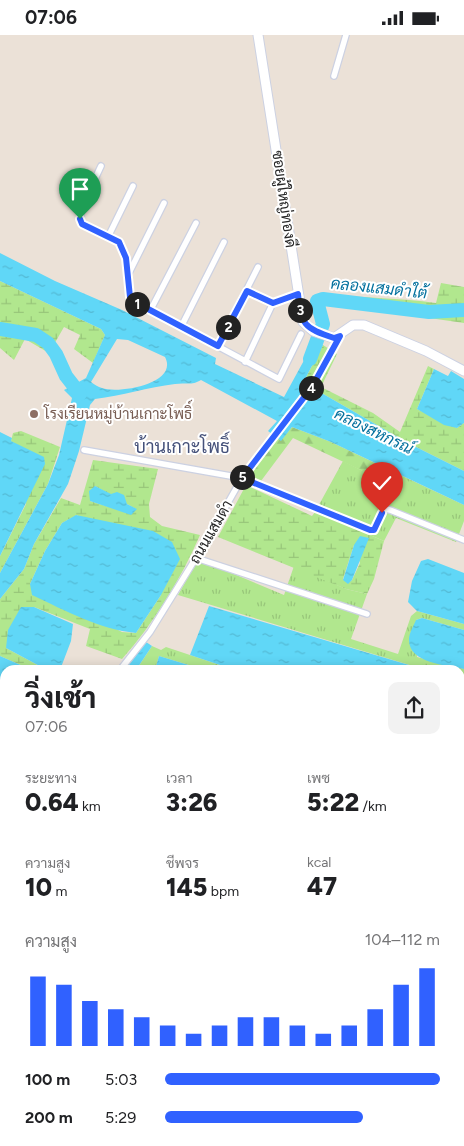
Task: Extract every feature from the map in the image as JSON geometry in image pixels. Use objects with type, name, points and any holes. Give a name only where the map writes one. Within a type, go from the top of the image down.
[{"type":"street","name":"ซอยผู้ใหญ่ทองดี","points":[[258,35],[268,89],[303,322],[313,331],[337,337]]},
{"type":"street","points":[[334,76],[346,35]]},
{"type":"street","points":[[101,166],[80,211],[80,219],[82,224],[119,242],[123,249],[130,297],[133,301],[279,379],[301,334]]},
{"type":"street","points":[[108,237],[133,186]]},
{"type":"street","points":[[128,275],[164,203]]},
{"type":"street","points":[[150,311],[196,223]]},
{"type":"street","points":[[181,327],[224,242]]},
{"type":"street","points":[[218,346],[258,267]]},
{"type":"street","points":[[247,291],[273,303]]},
{"type":"street","points":[[245,361],[273,303],[298,294]]},
{"type":"street","points":[[337,337],[345,329],[353,325],[364,325],[426,351],[464,371]]},
{"type":"street","name":"ถนนแสมดำ","points":[[124,665],[150,632],[196,558],[242,478],[312,387],[337,337]]},
{"type":"street","points":[[84,450],[242,478],[370,530],[374,530],[377,526],[385,509],[390,510],[464,540]]},
{"type":"street","points":[[196,558],[367,614]]},
{"type":"green space","points":[[0,281],[101,329],[105,335],[93,363],[74,349],[80,335],[64,327],[49,353],[25,339],[14,360],[0,348]]},
{"type":"green space","points":[[441,283],[464,287],[464,323],[325,303],[328,294],[436,303]]},
{"type":"green space","points":[[323,345],[337,354],[321,387],[373,413],[400,432],[428,366],[434,369],[417,409],[457,428],[464,423],[464,471],[408,443],[306,384],[304,381]]},
{"type":"green space","points":[[292,427],[331,442],[394,472],[388,483],[293,438],[261,481],[249,474],[277,438],[281,440]]},
{"type":"green space","points":[[21,431],[60,447],[48,484],[0,573],[0,556],[26,504],[11,441],[13,433]]},
{"type":"green space","points":[[93,460],[158,469],[149,504],[150,517],[162,526],[200,535],[166,600],[145,631],[122,659],[86,646],[90,629],[34,607],[6,648],[38,665],[21,665],[0,656],[0,599],[24,569],[34,544],[61,498],[80,505]],"holes":[[[95,486],[136,509],[109,507],[90,501]],[[77,515],[161,595],[136,633],[122,632],[30,584],[45,551],[62,523]]]},
{"type":"green space","points":[[343,461],[387,483],[394,472],[464,505],[464,521],[456,542],[396,518],[384,541],[315,512]]},
{"type":"green space","points":[[246,485],[312,516],[315,512],[384,541],[374,579],[367,594],[346,589],[218,537]],"holes":[[[354,545],[360,563],[352,580],[348,583],[343,579]]]},
{"type":"green space","points":[[198,559],[284,595],[294,566],[346,589],[367,594],[351,639],[398,654],[411,616],[417,611],[464,624],[464,630],[422,618],[416,620],[417,657],[448,665],[409,665],[178,595]]},
{"type":"green space","points":[[152,646],[161,650],[166,647],[220,665],[189,665],[159,656],[156,665],[139,665]]},
{"type":"water","name":"คลองสหกรณ์","points":[[0,253],[55,281],[122,310],[216,358],[215,364],[284,397],[314,342],[323,345],[304,381],[306,384],[408,443],[464,471],[464,505],[331,442],[292,427],[281,441],[268,431],[277,421],[201,380],[194,383],[165,385],[95,399],[90,405],[79,451],[68,484],[34,544],[24,569],[0,599],[0,573],[48,484],[59,455],[72,398],[64,390],[86,378],[105,335],[101,329],[0,281]],"holes":[[[117,339],[128,340],[165,357],[167,366],[163,374],[145,385],[133,388],[102,388],[91,382]]]},
{"type":"water","points":[[434,369],[448,376],[451,371],[464,379],[464,423],[457,428],[444,425],[417,409]]},
{"type":"water","points":[[0,432],[12,438],[11,441],[44,457],[45,464],[0,556]]},
{"type":"water","points":[[95,486],[111,494],[117,492],[124,495],[127,504],[137,509],[131,515],[90,501],[89,491]]},
{"type":"water","points":[[76,515],[153,531],[172,542],[180,559],[161,595],[136,633],[109,628],[70,613],[32,595],[30,584],[45,551],[62,523]]},
{"type":"water","points":[[360,536],[369,538],[352,580],[348,584],[343,580],[354,545]]},
{"type":"water","points":[[428,559],[464,573],[464,624],[417,611],[408,602],[412,581],[421,561]]},
{"type":"water","points":[[209,606],[409,665],[220,665],[190,655]]},
{"type":"water","points":[[21,607],[34,607],[73,624],[71,641],[62,665],[38,665],[6,648],[8,630]]},
{"type":"water","points":[[422,618],[464,630],[464,665],[438,664],[421,658],[415,653],[410,647],[409,637],[416,620]]},
{"type":"water","points":[[146,642],[152,646],[139,665],[129,665]]},
{"type":"water","points":[[0,656],[21,665],[0,665]]},
{"type":"water","points":[[159,656],[189,665],[156,665]]},
{"type":"waterway","name":"คลองแสมดำใต้","points":[[310,359],[323,324],[317,301],[323,299],[429,312],[464,310]]},
{"type":"waterway","name":"คลองแสมดำใต้","points":[[0,329],[36,335],[48,343],[56,354],[66,376],[80,394]]},
{"type":"place","name":"โรงเรียนหมู่บ้านเกาะโพธิ์","points":[[34,414]]},
{"type":"district","name":"บ้านเกาะโพธิ์","points":[[182,447]]},
{"type":"route","points":[[80,219],[82,224],[119,242],[126,258],[130,297],[133,301],[218,346],[247,291],[273,303],[298,294],[303,322],[313,331],[334,338],[340,336],[312,387],[242,478],[370,530],[374,530],[377,526],[382,513]]}]
